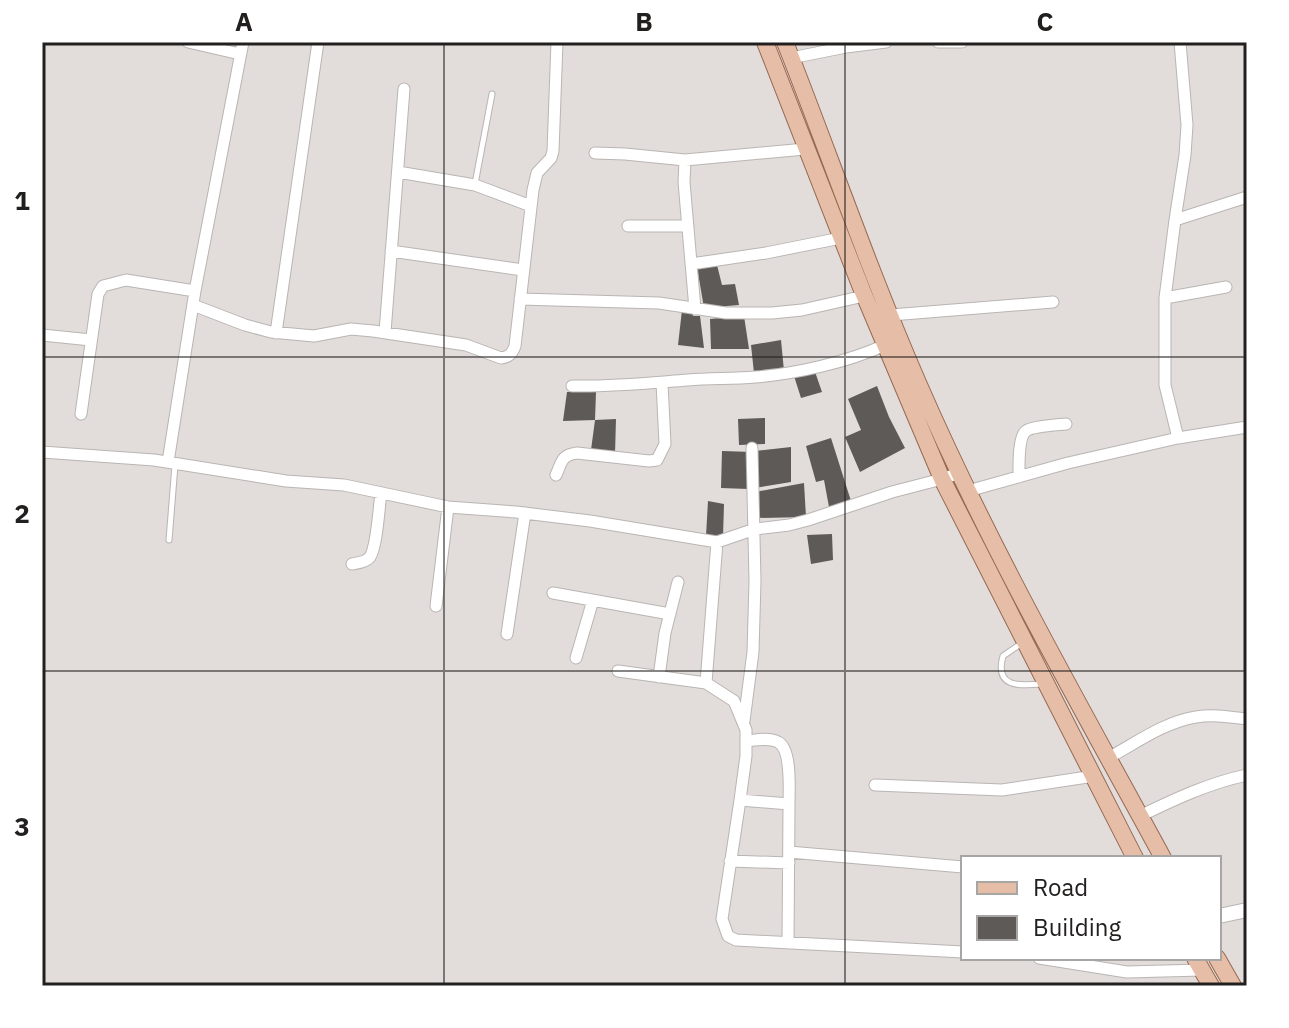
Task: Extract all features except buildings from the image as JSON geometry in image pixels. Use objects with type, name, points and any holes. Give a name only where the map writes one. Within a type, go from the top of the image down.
[{"type":"main road","points":[[765,42],[863,293],[942,479],[1134,856]]},
{"type":"main road","points":[[788,50],[918,384],[959,473],[1038,629],[1162,856]]},
{"type":"main road","points":[[1218,960],[1233,986]]},
{"type":"main road","points":[[1198,964],[1211,986]]},
{"type":"street","points":[[172,463],[195,291],[242,48],[188,42]]},
{"type":"street","points":[[276,333],[318,42]]},
{"type":"street","points":[[193,305],[276,333],[314,336],[351,329],[385,332],[466,345],[501,358],[508,357],[515,346],[537,173],[551,158],[553,151],[557,42]]},
{"type":"street","points":[[788,50],[886,42]]},
{"type":"street","points":[[938,42],[962,42]]},
{"type":"street","points":[[1178,438],[1165,385],[1165,298],[1187,125],[1180,42]]},
{"type":"street","points":[[385,332],[404,89]]},
{"type":"street","points":[[595,153],[685,160],[805,149]]},
{"type":"street","points":[[685,160],[695,309]]},
{"type":"street","points":[[398,172],[475,185],[531,206]]},
{"type":"street","points":[[1175,220],[1247,197]]},
{"type":"street","points":[[628,226],[688,226]]},
{"type":"street","points":[[691,264],[841,238]]},
{"type":"street","points":[[391,251],[523,270]]},
{"type":"street","points":[[81,414],[98,294],[103,286],[126,280],[195,291]]},
{"type":"street","points":[[520,299],[659,303],[726,313],[772,313],[802,310],[863,293],[878,284]]},
{"type":"street","points":[[1165,298],[1226,287]]},
{"type":"street","points":[[891,315],[1053,302]]},
{"type":"street","points":[[42,335],[91,340]]},
{"type":"street","points":[[572,386],[606,387],[787,373],[871,352],[885,345]]},
{"type":"street","points":[[556,475],[567,454],[657,460],[665,444],[662,383]]},
{"type":"street","points":[[1019,477],[1021,439],[1026,431],[1066,424]]},
{"type":"street","points":[[968,491],[1068,463],[1178,438],[1246,430]]},
{"type":"street","points":[[743,722],[753,652],[755,529],[752,448]]},
{"type":"street","points":[[42,452],[172,463],[286,481],[344,485],[448,507],[590,521],[717,542],[755,529],[789,525],[959,473]]},
{"type":"street","points":[[352,564],[364,562],[370,556],[381,493]]},
{"type":"street","points":[[436,606],[448,507]]},
{"type":"street","points":[[507,634],[525,513]]},
{"type":"street","points":[[706,683],[717,542]]},
{"type":"street","points":[[659,677],[678,582]]},
{"type":"street","points":[[553,593],[670,614]]},
{"type":"street","points":[[576,658],[593,600]]},
{"type":"street","points":[[1023,640],[1038,629]]},
{"type":"street","points":[[618,671],[706,683],[734,701],[743,722],[746,741],[740,800],[722,919],[728,936],[736,940],[961,952]]},
{"type":"street","points":[[1108,758],[1181,721],[1219,716],[1247,719]]},
{"type":"street","points":[[746,741],[777,741],[784,746],[788,755],[788,943]]},
{"type":"street","points":[[1140,816],[1206,786],[1247,775]]},
{"type":"street","points":[[875,785],[1002,790],[1094,776]]},
{"type":"street","points":[[740,800],[789,804]]},
{"type":"street","points":[[730,861],[789,858],[961,867]]},
{"type":"street","points":[[1221,916],[1247,910]]},
{"type":"street","points":[[1052,960],[1127,972],[1198,964]]},
{"type":"lane","points":[[475,185],[492,94]]},
{"type":"lane","points":[[169,540],[172,463]]},
{"type":"lane","points":[[1023,640],[1003,656],[1002,672],[1006,680],[1011,685],[1019,686],[1046,684]]}]
